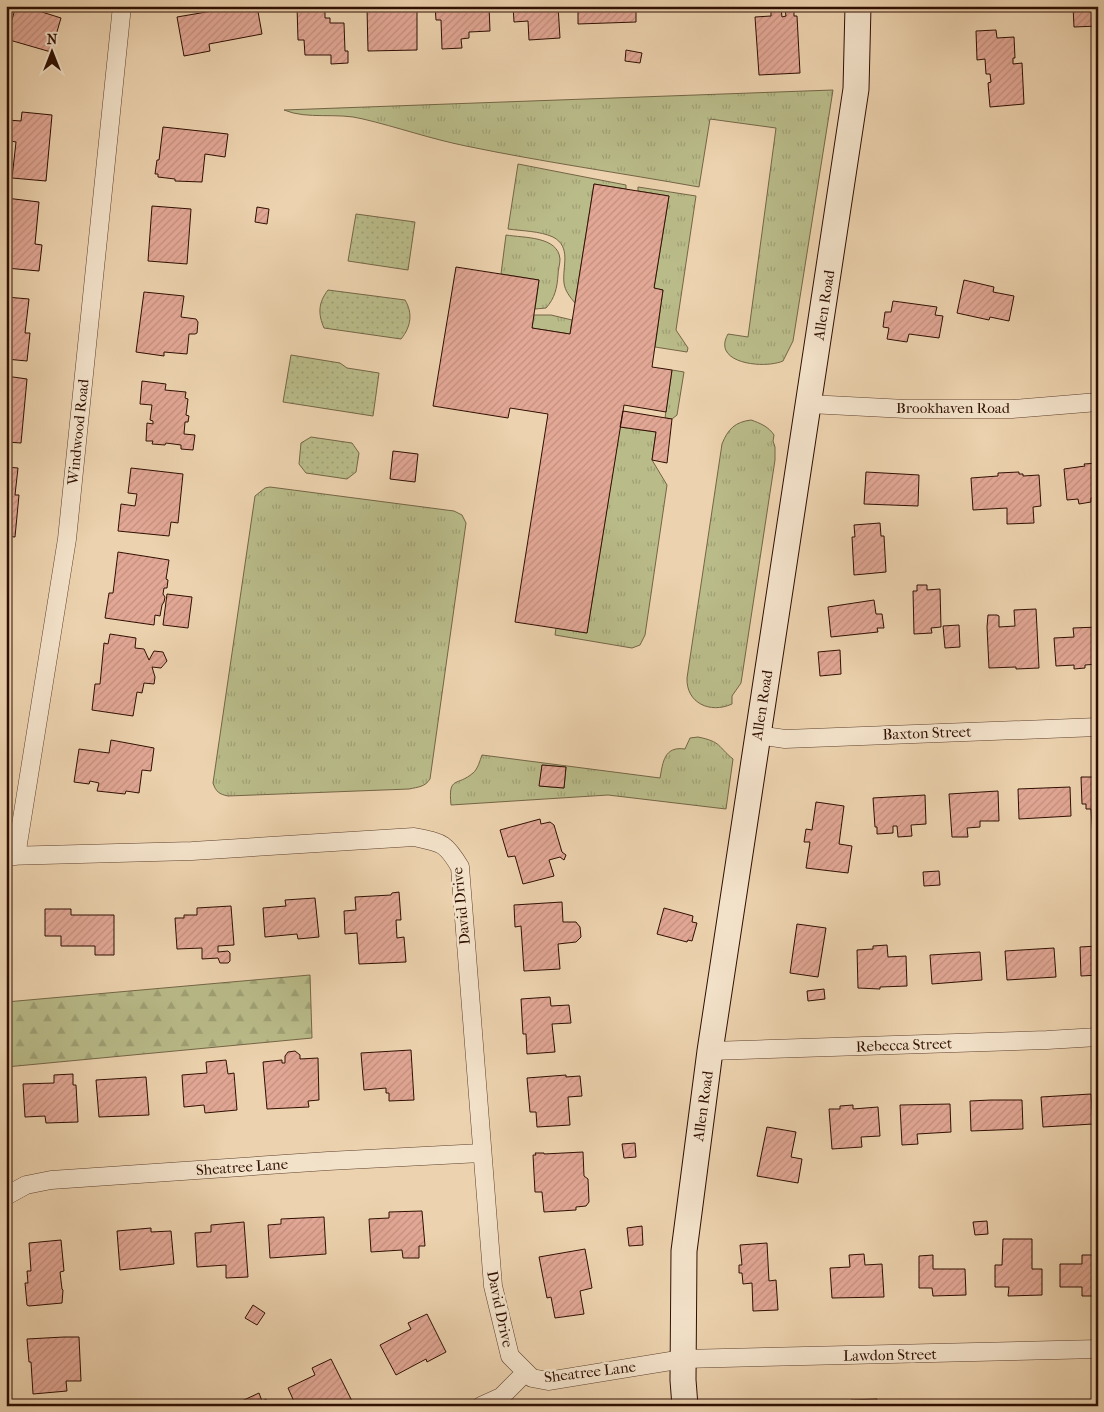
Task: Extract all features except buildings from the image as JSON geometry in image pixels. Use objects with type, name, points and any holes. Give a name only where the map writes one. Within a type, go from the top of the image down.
[{"type":"street","name":"Windwood Road","points":[[11,856],[67,539],[122,6]]},
{"type":"street","name":"Allen Road","points":[[684,1406],[684,1251],[710,1051],[856,88],[858,6]]},
{"type":"street","name":"Brookhaven Road","points":[[809,404],[906,409],[1012,409],[1098,402]]},
{"type":"street","name":"Baxton Street","points":[[757,735],[785,739],[1098,727]]},
{"type":"street","name":"David Drive","points":[[11,856],[192,852],[414,837],[438,842],[450,850],[460,867],[481,1153],[493,1286],[510,1356],[525,1373]]},
{"type":"street","name":"Rebecca Street","points":[[710,1051],[1098,1037]]},
{"type":"street","name":"Sheatree Lane","points":[[6,1196],[26,1184],[51,1180],[328,1161],[481,1153]]},
{"type":"street","name":"Lawdon Street","points":[[683,1359],[1098,1349]]},
{"type":"street","name":"Sheatree Lane","points":[[481,1406],[501,1396],[525,1373],[532,1378],[548,1381],[683,1359]]},
{"type":"green space","points":[[833,90],[793,341],[783,361],[764,364],[742,362],[733,358],[727,352],[725,344],[728,334],[748,337],[776,128],[710,119],[699,187],[466,146],[353,117],[303,115],[284,110]]},
{"type":"green space","points":[[518,164],[626,185],[626,189],[594,184],[575,303],[565,286],[565,258],[559,241],[542,234],[508,229]]},
{"type":"green space","points":[[638,187],[696,196],[676,330],[688,348],[687,352],[655,347],[663,290],[654,288],[669,196],[638,191]]},
{"type":"green space","points":[[356,214],[415,222],[408,270],[348,261]]},
{"type":"green space","points":[[506,235],[547,242],[558,251],[560,261],[556,289],[552,300],[546,308],[535,309],[539,280],[501,274]]},
{"type":"green space","points":[[328,290],[405,300],[410,315],[407,330],[401,339],[324,328],[320,309],[322,299]]},
{"type":"green space","points":[[534,315],[551,315],[572,320],[570,334],[532,328]]},
{"type":"green space","points":[[291,355],[340,363],[347,368],[379,373],[373,416],[283,402]]},
{"type":"green space","points":[[672,370],[684,372],[677,415],[672,419],[665,418]]},
{"type":"green space","points":[[751,420],[758,422],[774,435],[775,460],[741,683],[732,696],[732,704],[716,708],[708,707],[695,700],[688,687],[687,678],[722,444],[733,427],[741,422]]},
{"type":"green space","points":[[620,427],[656,432],[652,460],[667,485],[645,635],[640,645],[632,648],[555,635],[556,628],[587,633]]},
{"type":"green space","points":[[311,437],[352,443],[359,453],[356,472],[347,479],[306,473],[299,464],[301,443]]},
{"type":"green space","points":[[270,487],[454,511],[462,515],[466,523],[430,779],[424,785],[409,789],[228,796],[215,789],[213,783],[255,496],[265,488]]},
{"type":"green space","points":[[698,737],[711,741],[719,745],[733,759],[726,809],[608,795],[451,805],[452,785],[475,771],[482,755],[660,778],[666,756],[673,750],[685,749],[690,738]],"holes":[[[542,765],[566,767],[564,788],[540,786]]]},
{"type":"green space","points":[[310,975],[312,1038],[6,1067],[6,1002]]}]
